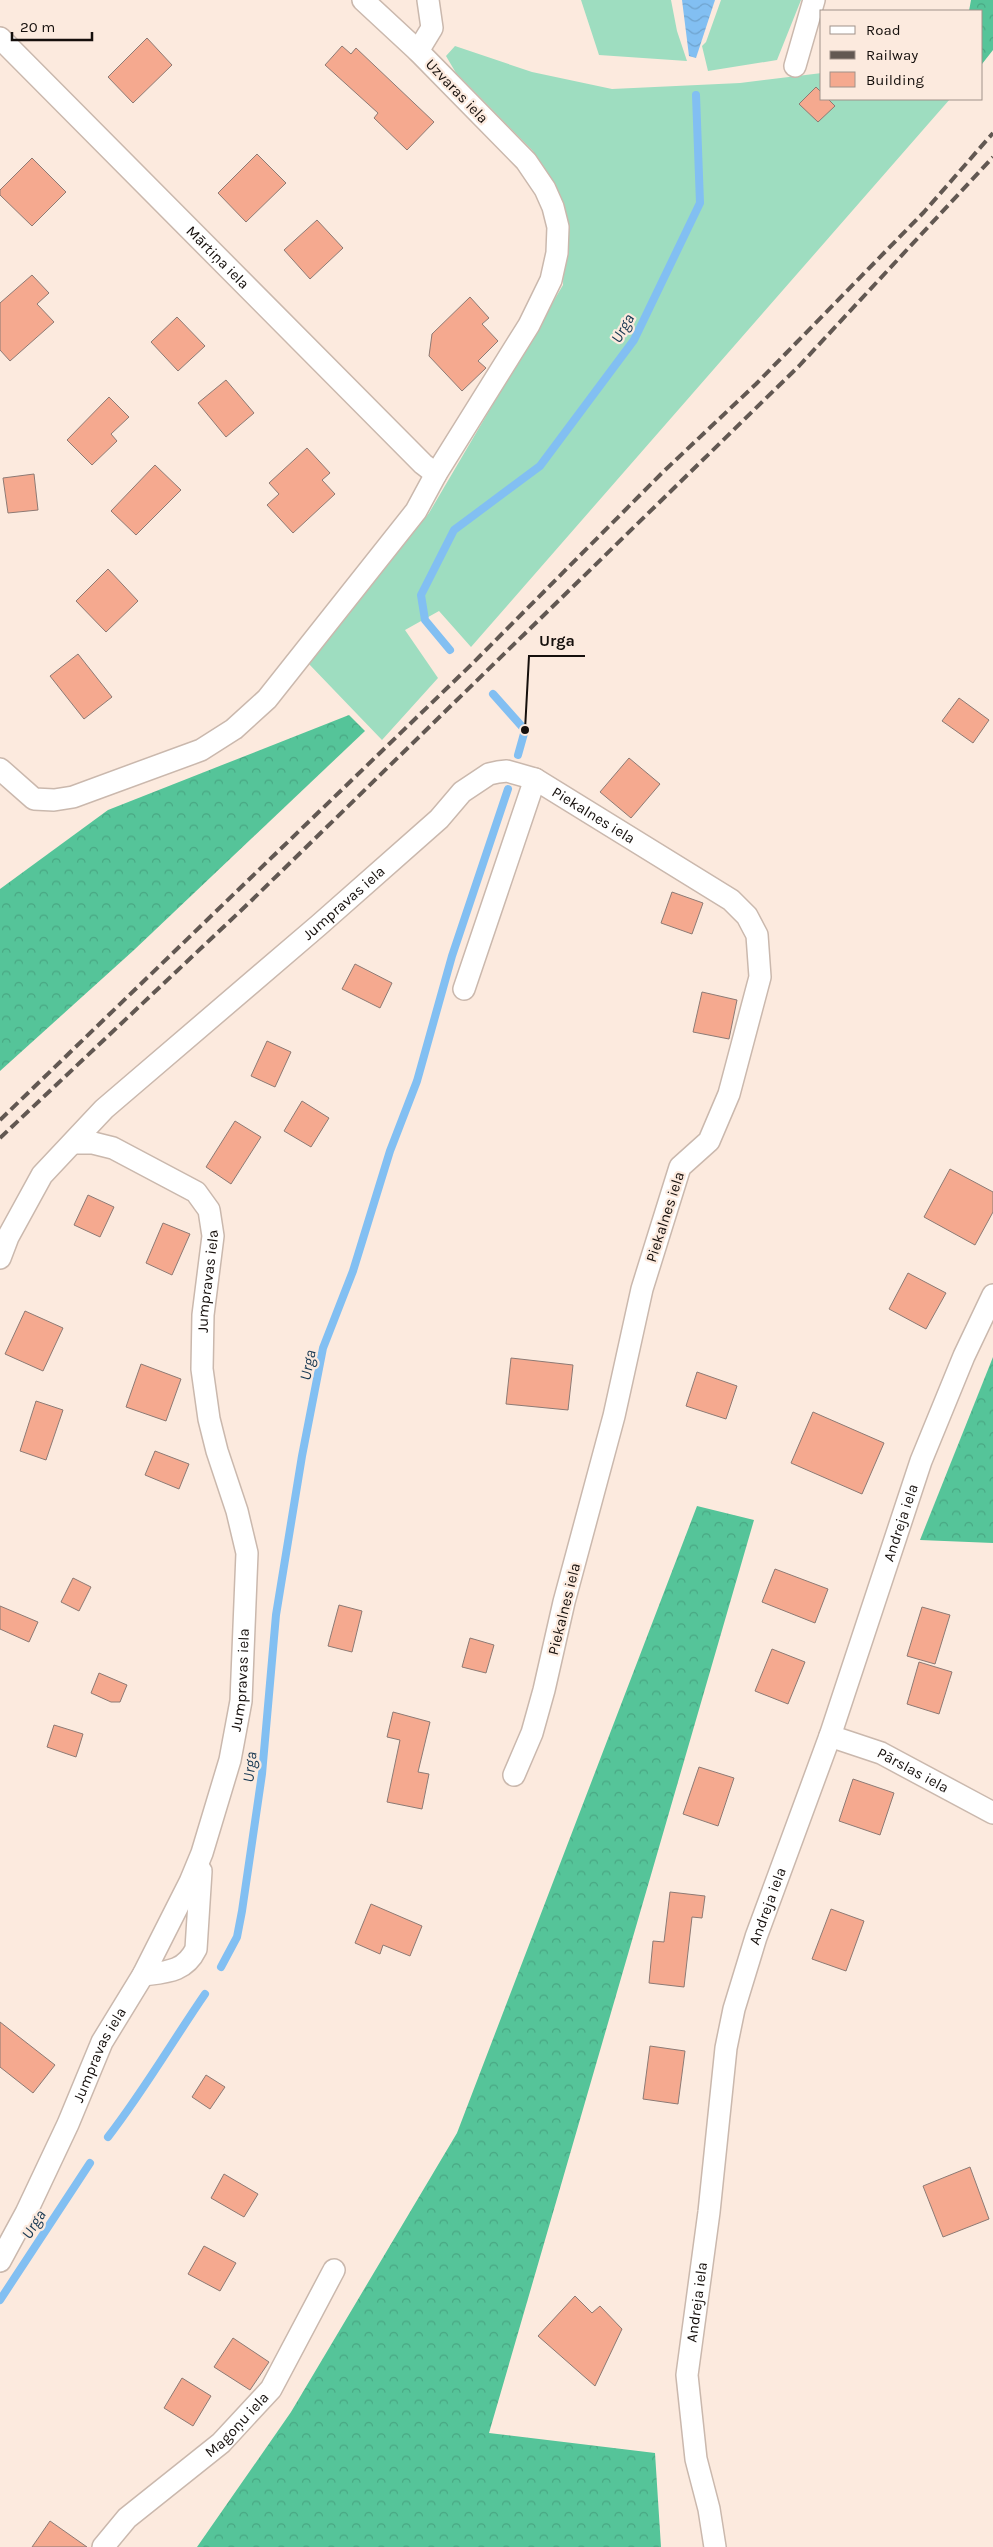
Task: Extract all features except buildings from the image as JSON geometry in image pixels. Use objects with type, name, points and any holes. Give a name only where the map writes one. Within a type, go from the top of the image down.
[{"type":"street","name":"Uzvaras iela","points":[[0,769],[34,799],[54,800],[118,782],[201,750],[234,729],[266,699],[416,511],[436,474],[529,325],[551,280],[557,253],[558,227],[553,207],[544,188],[526,162],[418,51],[363,0]]},
{"type":"street","points":[[418,51],[432,28],[428,0]]},
{"type":"street","points":[[795,66],[814,0]]},
{"type":"street","name":"Mārtiņa iela","points":[[0,38],[423,464],[436,474]]},
{"type":"street","name":"Jumpravas iela","points":[[0,1258],[8,1237],[42,1175],[104,1110],[439,819],[462,792],[488,774],[498,772],[507,771],[535,779]]},
{"type":"street","points":[[464,990],[535,779]]},
{"type":"street","name":"Piekalnes iela","points":[[514,1776],[532,1733],[544,1690],[564,1602],[614,1416],[642,1289],[680,1167],[708,1141],[728,1094],[760,977],[757,935],[747,916],[731,900],[535,779]]},
{"type":"street","name":"Jumpravas iela","points":[[0,2261],[26,2213],[72,2117],[102,2042],[144,1976],[202,1853],[230,1760],[241,1701],[248,1553],[211,1427],[202,1369],[203,1315],[213,1236],[209,1210],[196,1192],[113,1148],[93,1143],[73,1143]]},
{"type":"street","name":"Andreja iela","points":[[715,2547],[709,2508],[696,2459],[688,2375],[709,2212],[726,2048],[734,2010],[756,1937],[830,1736],[922,1461],[964,1356],[993,1295]]},
{"type":"street","name":"Pārslas iela","points":[[830,1736],[881,1753],[993,1813]]},
{"type":"street","points":[[144,1976],[173,1971],[185,1966],[196,1949],[202,1853]]},
{"type":"street","name":"Magoņu iela","points":[[103,2547],[127,2518],[221,2443],[271,2389],[334,2270]]},
{"type":"green space","points":[[581,0],[671,0],[677,31],[687,61],[599,55]]},
{"type":"green space","points":[[721,0],[801,0],[777,60],[708,71],[702,46],[706,42]]},
{"type":"green space","points":[[971,0],[993,0],[993,50],[983,63],[983,10],[969,10]]},
{"type":"green space","points":[[455,46],[532,72],[612,89],[740,83],[820,73],[820,100],[949,100],[471,647],[439,611],[405,630],[438,678],[382,740],[308,663],[429,513],[563,285],[565,209],[533,151],[456,73],[446,56]]},
{"type":"green space","points":[[349,715],[365,731],[134,950],[0,1071],[0,889],[108,810]]},
{"type":"green space","points":[[993,1357],[993,1543],[920,1540]]},
{"type":"green space","points":[[697,1506],[754,1520],[489,2433],[655,2453],[661,2547],[197,2547],[291,2412],[457,2133]]},
{"type":"water","points":[[682,0],[715,0],[696,58],[689,56]]},
{"type":"waterway","name":"Urga","points":[[450,650],[425,620],[421,595],[454,530],[540,466],[634,340],[700,203],[696,95]]},
{"type":"waterway","name":"Urga","points":[[493,694],[525,730],[518,755]]},
{"type":"waterway","name":"Urga","points":[[221,1967],[237,1937],[242,1911],[262,1774],[276,1615],[302,1456],[323,1348],[353,1271],[390,1151],[417,1081],[452,956],[508,789]]},
{"type":"waterway","name":"Urga","points":[[108,2137],[205,1994]]},
{"type":"waterway","name":"Urga","points":[[0,2300],[90,2163]]},
{"type":"railway","points":[[0,1120],[473,663],[663,472],[756,384],[924,212],[993,133]]},
{"type":"railway","points":[[0,1138],[251,901],[799,366],[993,157]]},
{"type":"place","name":"Urga","points":[[525,730]]}]
